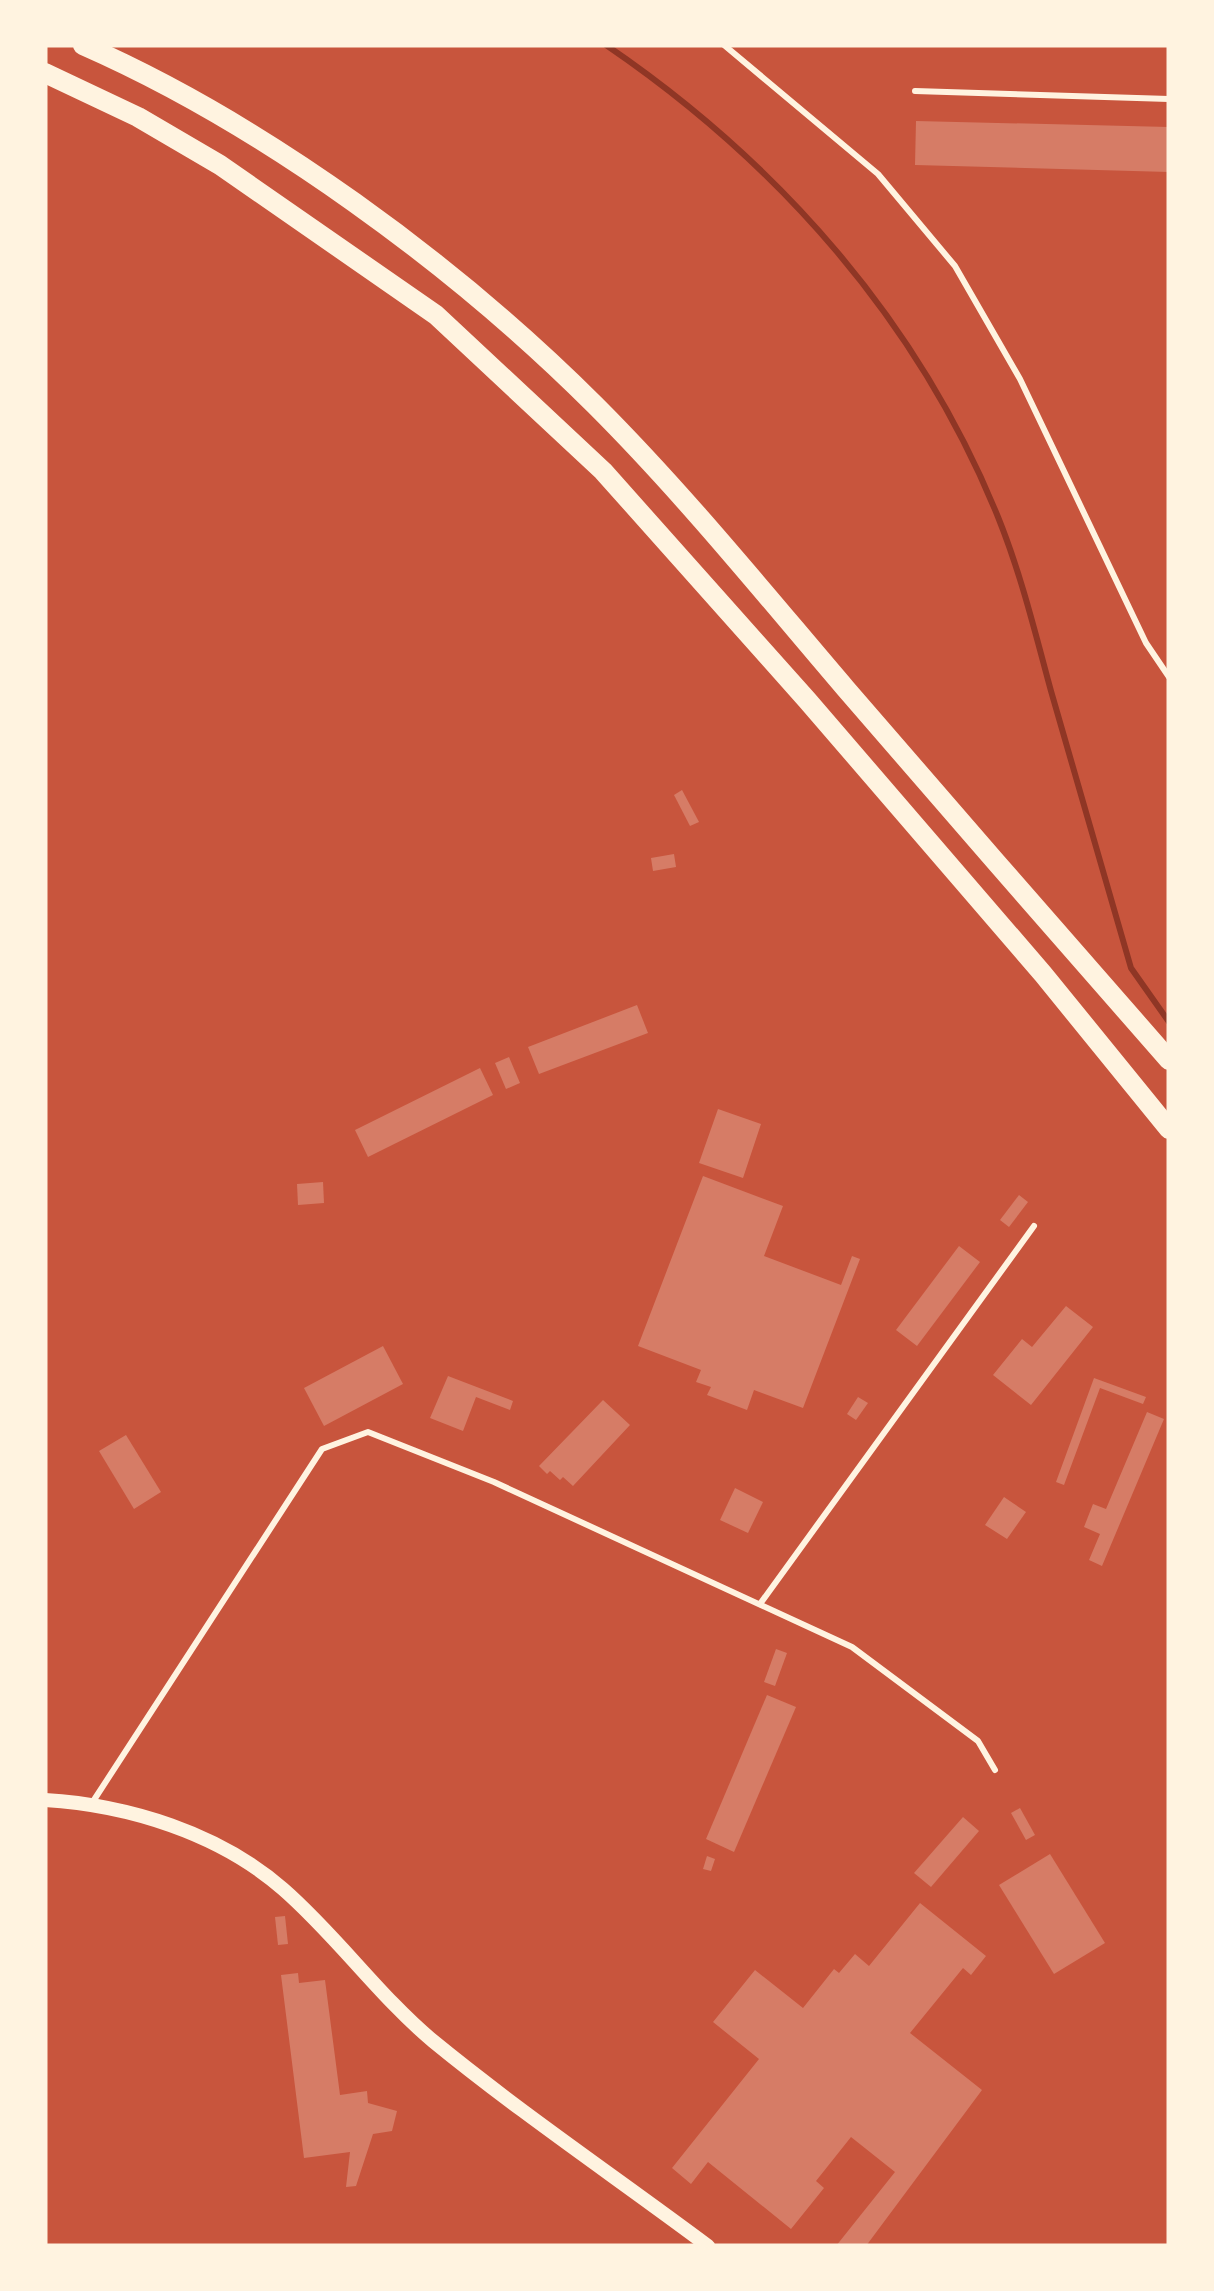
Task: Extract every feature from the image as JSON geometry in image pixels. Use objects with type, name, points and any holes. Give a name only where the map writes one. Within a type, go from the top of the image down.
[{"type":"highway","points":[[83,45],[124,63],[288,159],[485,306],[594,404],[688,506],[1169,1060]]},
{"type":"highway","points":[[45,73],[220,164],[436,315],[575,445],[807,700],[1169,1129]]},
{"type":"street","points":[[45,1800],[92,1803],[178,1829],[233,1852],[283,1889],[432,2040],[708,2246]]},
{"type":"lane","points":[[724,45],[878,174],[956,266],[1020,379],[1146,644],[1169,677]]},
{"type":"lane","points":[[915,92],[1169,99]]},
{"type":"lane","points":[[760,1604],[1034,1226]]},
{"type":"lane","points":[[92,1803],[322,1449],[368,1432],[494,1482],[852,1647],[978,1741],[995,1770]]},
{"type":"building","points":[[916,121],[1169,127],[1169,172],[915,165]]},
{"type":"building","points":[[682,790],[699,822],[690,826],[674,795]]},
{"type":"building","points":[[674,854],[676,867],[653,871],[651,858]]},
{"type":"building","points":[[637,1005],[648,1033],[539,1074],[528,1047]]},
{"type":"building","points":[[509,1057],[520,1083],[506,1089],[495,1063]]},
{"type":"building","points":[[480,1068],[493,1095],[368,1157],[355,1130]]},
{"type":"building","points":[[718,1109],[761,1124],[743,1178],[699,1163]]},
{"type":"building","points":[[703,1176],[783,1206],[764,1256],[841,1285],[852,1256],[860,1259],[803,1408],[754,1390],[747,1410],[707,1395],[711,1387],[696,1382],[701,1370],[638,1346]]},
{"type":"building","points":[[323,1182],[324,1203],[298,1205],[297,1184]]},
{"type":"building","points":[[1019,1195],[1028,1202],[1009,1227],[1000,1220]]},
{"type":"building","points":[[959,1246],[980,1262],[917,1346],[896,1330]]},
{"type":"building","points":[[1066,1306],[1093,1327],[1031,1405],[993,1375],[1022,1339],[1032,1347]]},
{"type":"building","points":[[383,1346],[403,1384],[324,1426],[304,1388]]},
{"type":"building","points":[[448,1376],[513,1401],[510,1410],[476,1397],[463,1431],[430,1418]]},
{"type":"building","points":[[1094,1378],[1146,1397],[1143,1404],[1100,1388],[1064,1485],[1056,1482]]},
{"type":"building","points":[[858,1397],[868,1403],[856,1420],[847,1414]]},
{"type":"building","points":[[603,1400],[630,1425],[573,1486],[550,1471],[547,1474],[539,1466]]},
{"type":"building","points":[[1147,1412],[1164,1419],[1102,1566],[1089,1560],[1100,1534],[1084,1527],[1093,1504],[1106,1509]]},
{"type":"building","points":[[126,1435],[161,1492],[134,1509],[99,1451]]},
{"type":"building","points":[[735,1488],[763,1502],[748,1533],[720,1520]]},
{"type":"building","points":[[1004,1497],[1026,1512],[1007,1539],[985,1525]]},
{"type":"building","points":[[776,1649],[787,1653],[775,1686],[764,1682]]},
{"type":"building","points":[[767,1695],[796,1707],[734,1852],[706,1839]]},
{"type":"building","points":[[1020,1808],[1035,1835],[1026,1840],[1011,1813]]},
{"type":"building","points":[[963,1817],[979,1831],[931,1887],[914,1873]]},
{"type":"building","points":[[1050,1854],[1105,1943],[1054,1974],[999,1885]]},
{"type":"building","points":[[707,1856],[715,1859],[711,1871],[703,1869]]},
{"type":"building","points":[[920,1903],[986,1956],[971,1975],[963,1968],[910,2033],[982,2090],[866,2246],[836,2246],[895,2172],[851,2137],[816,2181],[824,2188],[791,2229],[708,2162],[691,2184],[672,2168],[759,2059],[713,2022],[755,1970],[803,2008],[834,1969],[839,1973],[855,1954],[869,1966]]},
{"type":"building","points":[[285,1916],[288,1944],[278,1945],[275,1917]]},
{"type":"building","points":[[298,1973],[299,1983],[325,1980],[340,2095],[367,2091],[368,2103],[397,2111],[392,2131],[373,2134],[356,2186],[346,2187],[350,2152],[304,2158],[281,1975]]},
{"type":"waterway","points":[[606,45],[729,141],[785,195],[885,313],[928,378],[966,446],[1006,538],[1131,968],[1169,1022]]}]
